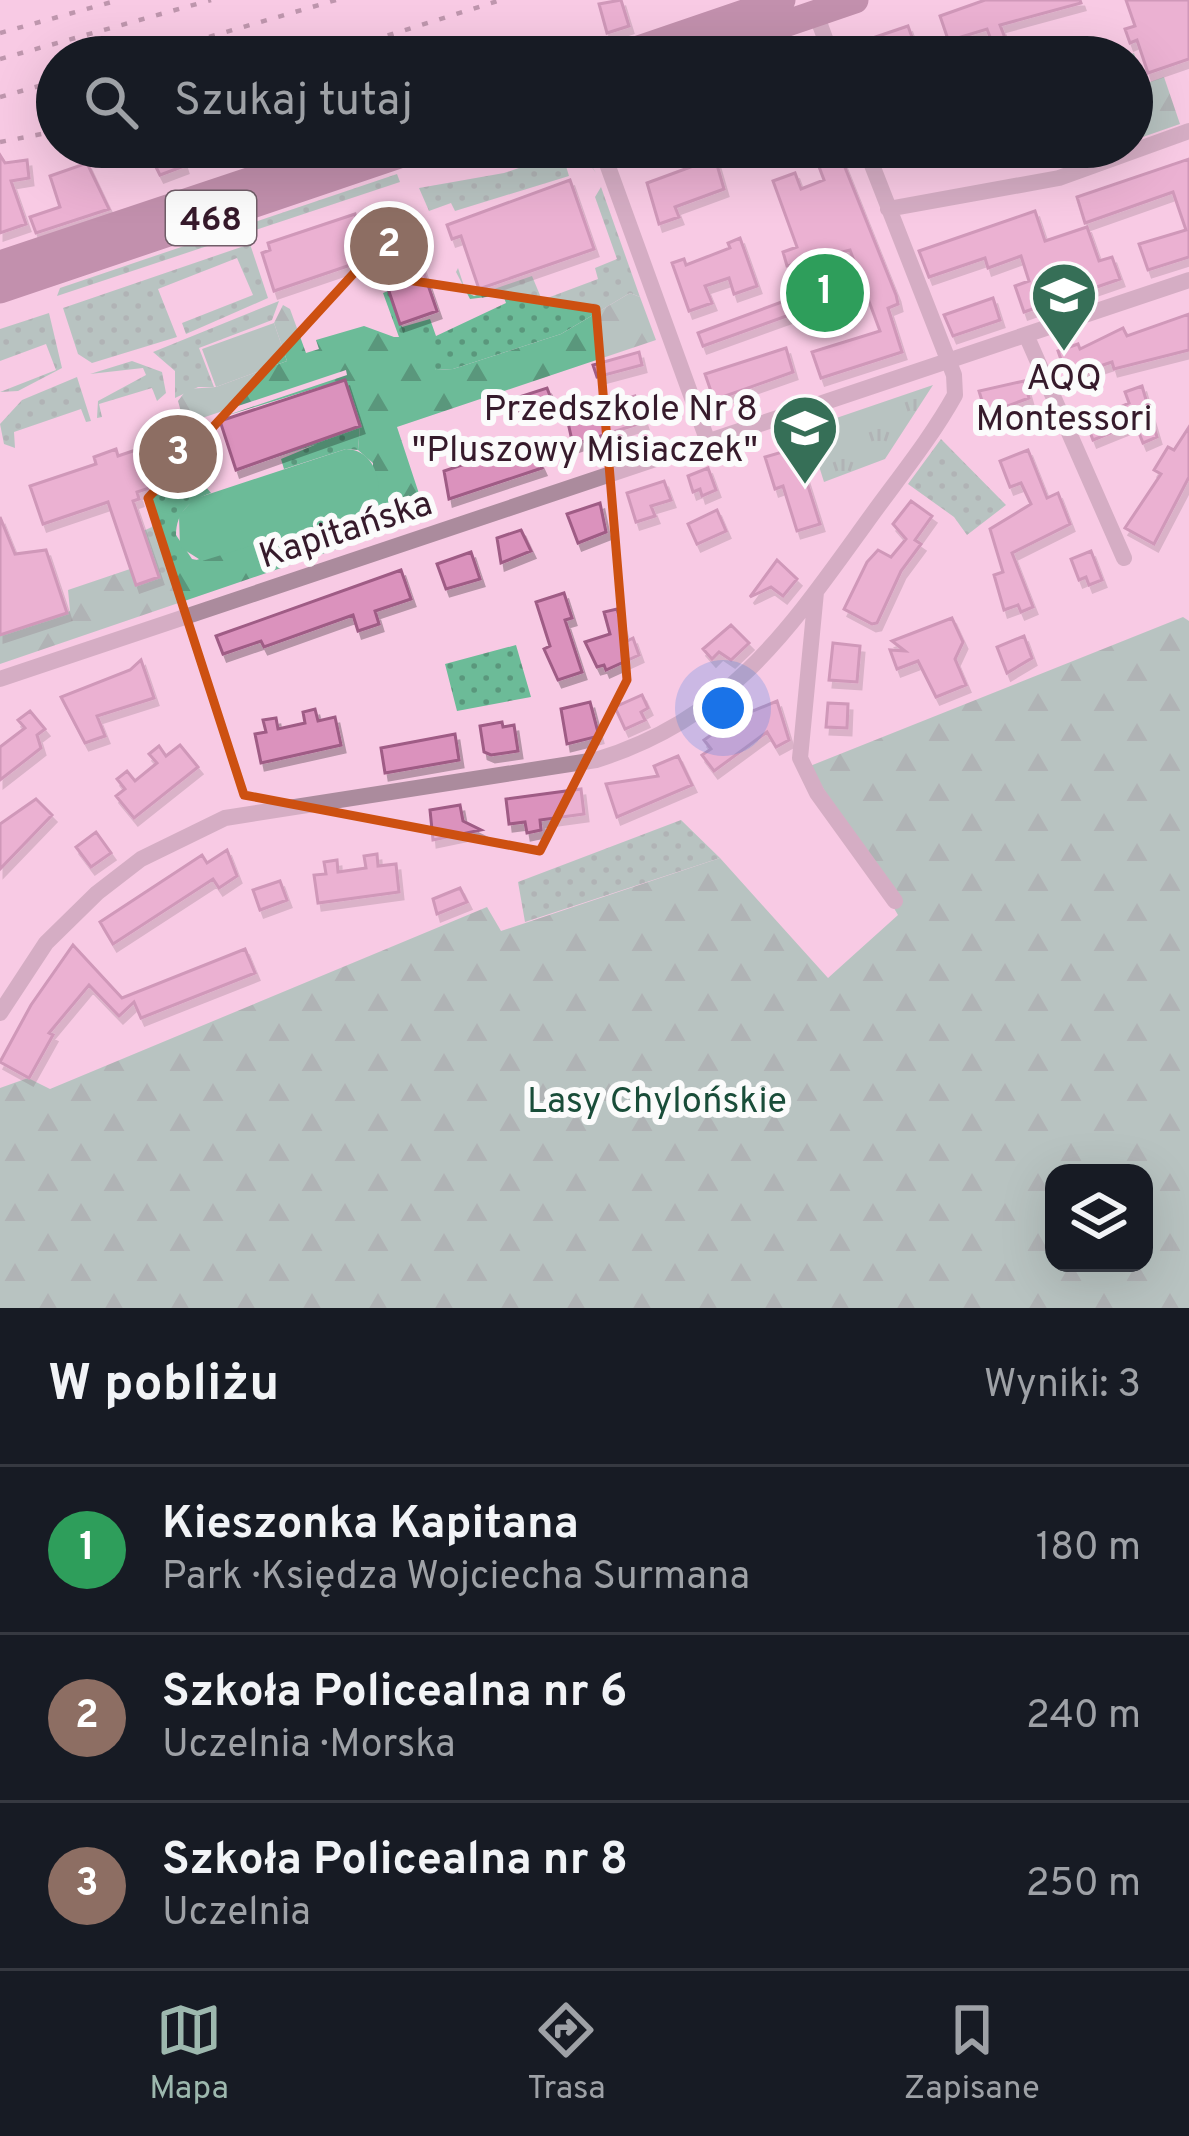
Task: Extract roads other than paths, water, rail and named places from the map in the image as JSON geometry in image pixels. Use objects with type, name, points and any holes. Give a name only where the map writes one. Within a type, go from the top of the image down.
[{"type":"main road","points":[[677,36],[782,0]]},
{"type":"main road","points":[[751,36],[855,0]]},
{"type":"main road","name":"468","points":[[0,264],[287,168]]},
{"type":"main road","name":"468","points":[[0,290],[361,168]]},
{"type":"street","points":[[816,14],[824,36]]},
{"type":"street","points":[[1153,144],[1189,131]]},
{"type":"street","points":[[609,168],[708,442]]},
{"type":"street","points":[[0,1013],[26,968],[97,892],[141,860],[225,818],[596,760],[646,742],[704,711],[762,661],[951,403],[957,388],[873,168]]},
{"type":"street","points":[[888,208],[1059,178],[1087,168]]},
{"type":"street","name":"Kapitańska","points":[[0,679],[1189,280]]},
{"type":"street","points":[[1027,337],[1124,558]]},
{"type":"street","points":[[816,592],[800,758],[895,901]]},
{"type":"railway","points":[[0,33],[119,0]]},
{"type":"railway","points":[[82,36],[211,0]]},
{"type":"railway","points":[[212,36],[336,0]]},
{"type":"railway","points":[[386,36],[501,0]]},
{"type":"railway","points":[[0,59],[36,49]]},
{"type":"railway","points":[[0,97],[36,87]]},
{"type":"railway","points":[[0,142],[36,135]]},
{"type":"place","name":"Szkoła Policealna nr 6","points":[[389,246]]},
{"type":"place","name":"Kieszonka Kapitana","points":[[825,293]]},
{"type":"place","name":"AQQ Montessori","points":[[1064,354]]},
{"type":"place","name":"Szkoła Policealna nr 8","points":[[178,454]]},
{"type":"place","name":"Przedszkole Nr 8 \"Pluszowy Misiaczek\"","points":[[805,487]]},
{"type":"park label","name":"Lasy Chylońskie","points":[[657,1099]]}]
